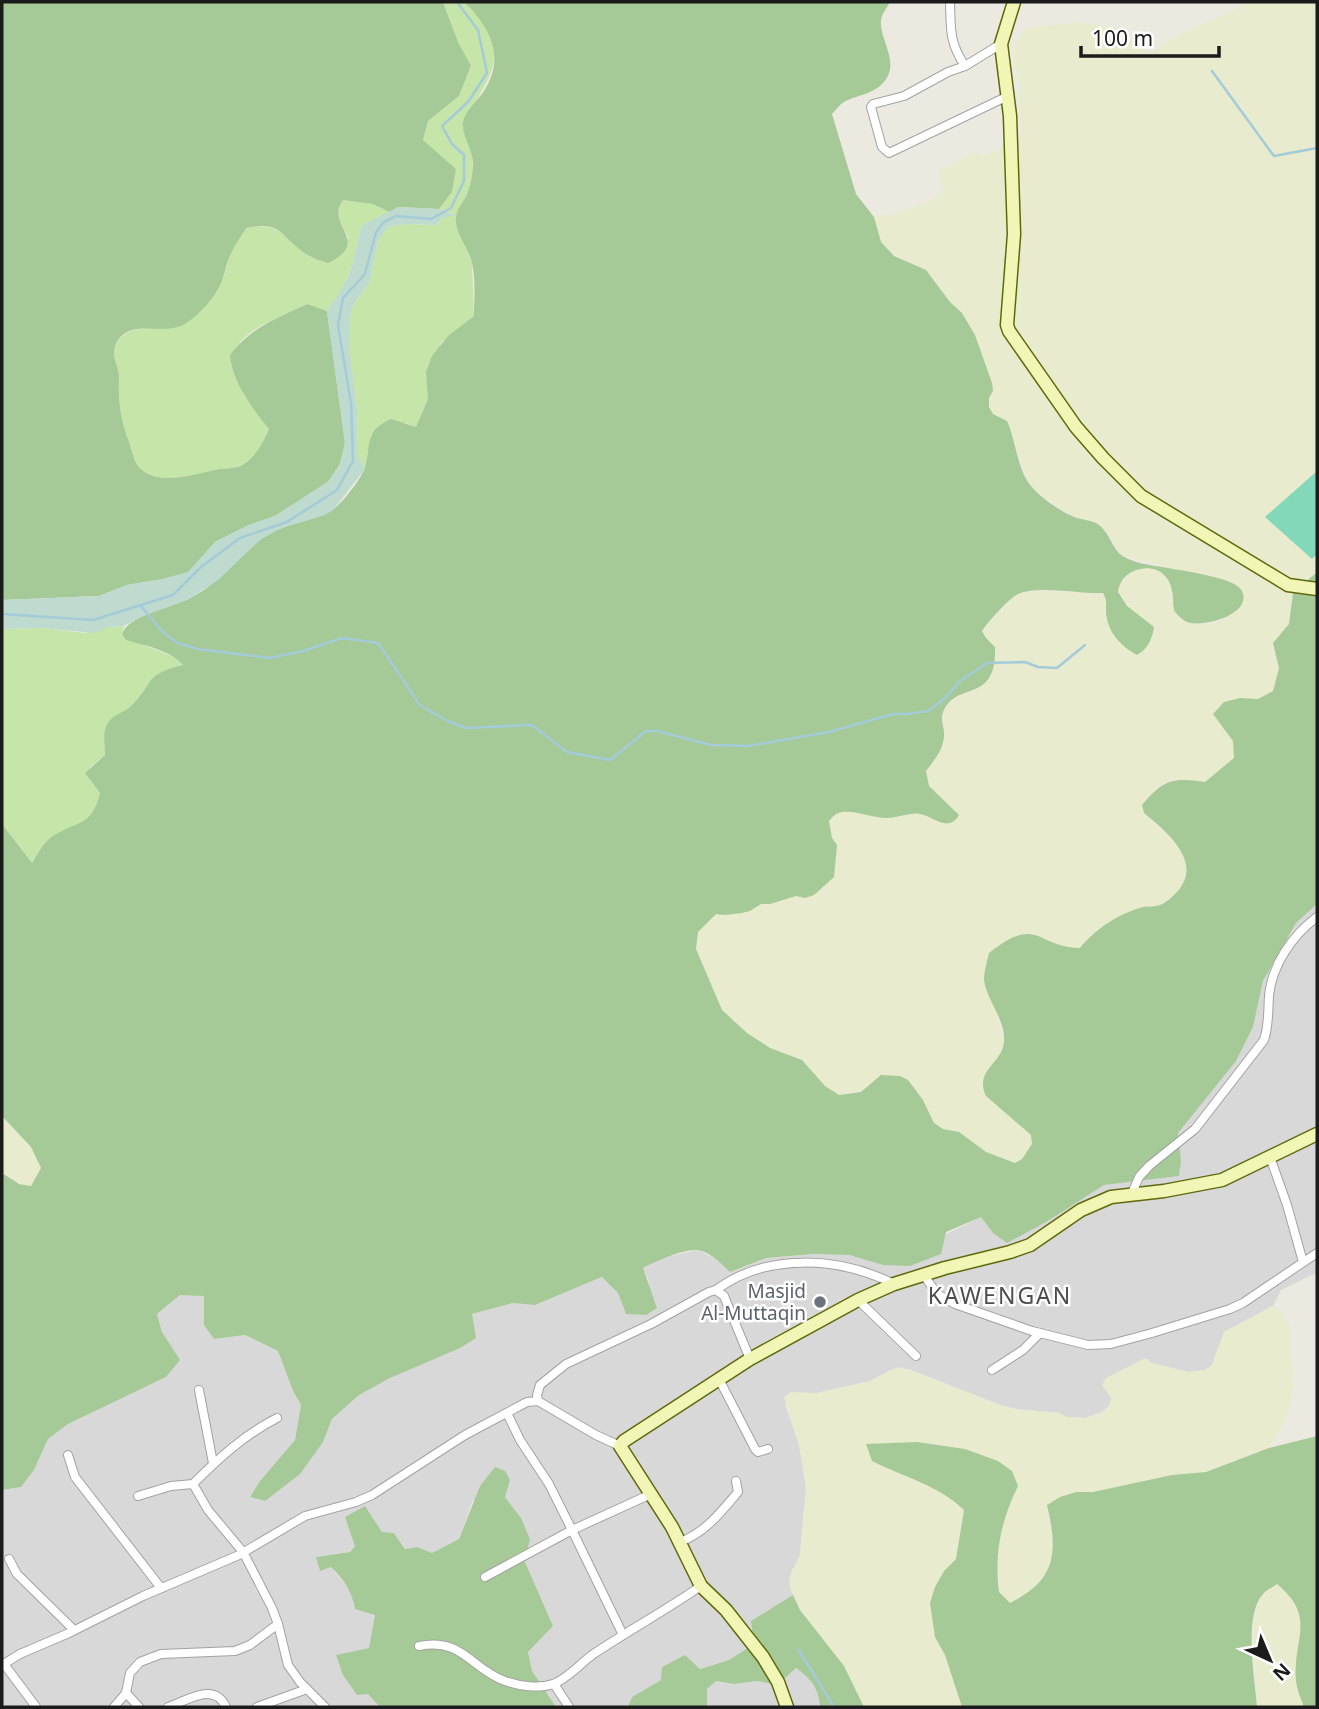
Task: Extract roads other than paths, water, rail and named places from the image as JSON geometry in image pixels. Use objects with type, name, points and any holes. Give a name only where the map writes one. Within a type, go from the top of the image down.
[{"type":"main road","points":[[1014,2],[1001,44],[1008,96],[1014,234],[1008,306],[1009,331],[1076,427],[1102,458],[1141,496],[1288,585],[1317,589]]},
{"type":"main road","points":[[787,1707],[778,1682],[763,1657],[726,1610],[701,1586],[680,1542],[620,1446],[630,1436],[719,1379],[858,1300],[923,1274],[1030,1245],[1097,1201],[1132,1193],[1207,1185],[1317,1134]]},
{"type":"street","points":[[950,2],[954,49],[965,66]]},
{"type":"street","points":[[1001,44],[965,66],[948,72],[904,96],[872,105],[885,151],[889,153],[1008,96]]},
{"type":"street","points":[[1132,1193],[1139,1177],[1149,1166],[1195,1129],[1264,1040],[1268,1027],[1269,992],[1284,953],[1293,939],[1317,917]]},
{"type":"street","points":[[1270,1157],[1303,1262]]},
{"type":"street","points":[[923,1274],[932,1289],[941,1297],[1040,1333],[1088,1345],[1111,1344],[1213,1315],[1243,1303],[1317,1254]]},
{"type":"street","points":[[538,1401],[540,1385],[566,1364],[651,1324],[752,1270],[771,1265],[827,1263],[854,1267],[894,1284]]},
{"type":"street","points":[[716,1290],[724,1296],[750,1360]]},
{"type":"street","points":[[858,1300],[916,1356]]},
{"type":"street","points":[[992,1370],[1023,1350],[1040,1333]]},
{"type":"street","points":[[719,1379],[755,1449],[758,1452],[768,1449]]},
{"type":"street","points":[[199,1390],[213,1463]]},
{"type":"street","points":[[36,1707],[3,1664],[27,1650],[243,1552],[305,1516],[372,1495],[430,1456],[527,1402],[538,1401],[620,1446]]},
{"type":"street","points":[[507,1413],[520,1440],[550,1484],[623,1635]]},
{"type":"street","points":[[138,1496],[171,1486],[193,1484],[213,1463],[257,1429],[277,1418]]},
{"type":"street","points":[[68,1455],[75,1477],[161,1588]]},
{"type":"street","points":[[680,1542],[707,1527],[718,1516],[738,1492],[737,1480]]},
{"type":"street","points":[[193,1484],[208,1510],[243,1552],[272,1608],[288,1665],[325,1707]]},
{"type":"street","points":[[485,1577],[572,1530],[651,1494]]},
{"type":"street","points":[[9,1559],[17,1574],[74,1630]]},
{"type":"street","points":[[419,1646],[444,1644],[503,1680],[526,1686],[554,1684],[623,1635],[650,1621],[701,1586]]},
{"type":"street","points":[[114,1707],[126,1693],[130,1673],[140,1662],[160,1654],[235,1651],[250,1645],[278,1624]]},
{"type":"street","points":[[554,1684],[569,1707]]},
{"type":"street","points":[[258,1707],[307,1689]]},
{"type":"street","points":[[126,1693],[139,1707]]},
{"type":"street","points":[[168,1707],[197,1696],[215,1694],[222,1698],[226,1707]]},
{"type":"waterway","points":[[2,614],[93,620],[173,595],[201,567],[240,538],[287,522],[337,490],[353,461],[351,403],[338,325],[343,298],[365,274],[376,232],[384,222],[396,216],[431,219],[451,208],[464,181],[464,155],[452,144],[442,126],[468,102],[487,73],[478,30],[457,2]]},
{"type":"waterway","points":[[1212,71],[1274,156],[1317,148]]},
{"type":"waterway","points":[[140,605],[161,630],[177,643],[198,649],[269,658],[303,651],[342,638],[378,643],[420,705],[447,721],[466,728],[532,725],[567,752],[610,760],[646,731],[657,731],[711,745],[748,746],[829,732],[893,714],[928,711],[945,698],[960,681],[987,663],[1025,662],[1038,667],[1057,668],[1085,645]]},
{"type":"waterway","points":[[798,1649],[834,1707]]},
{"type":"place","name":"Masjid Al-Muttaqin","points":[[820,1302]]},
{"type":"district","name":"KAWENGAN","points":[[1000,1296]]}]
